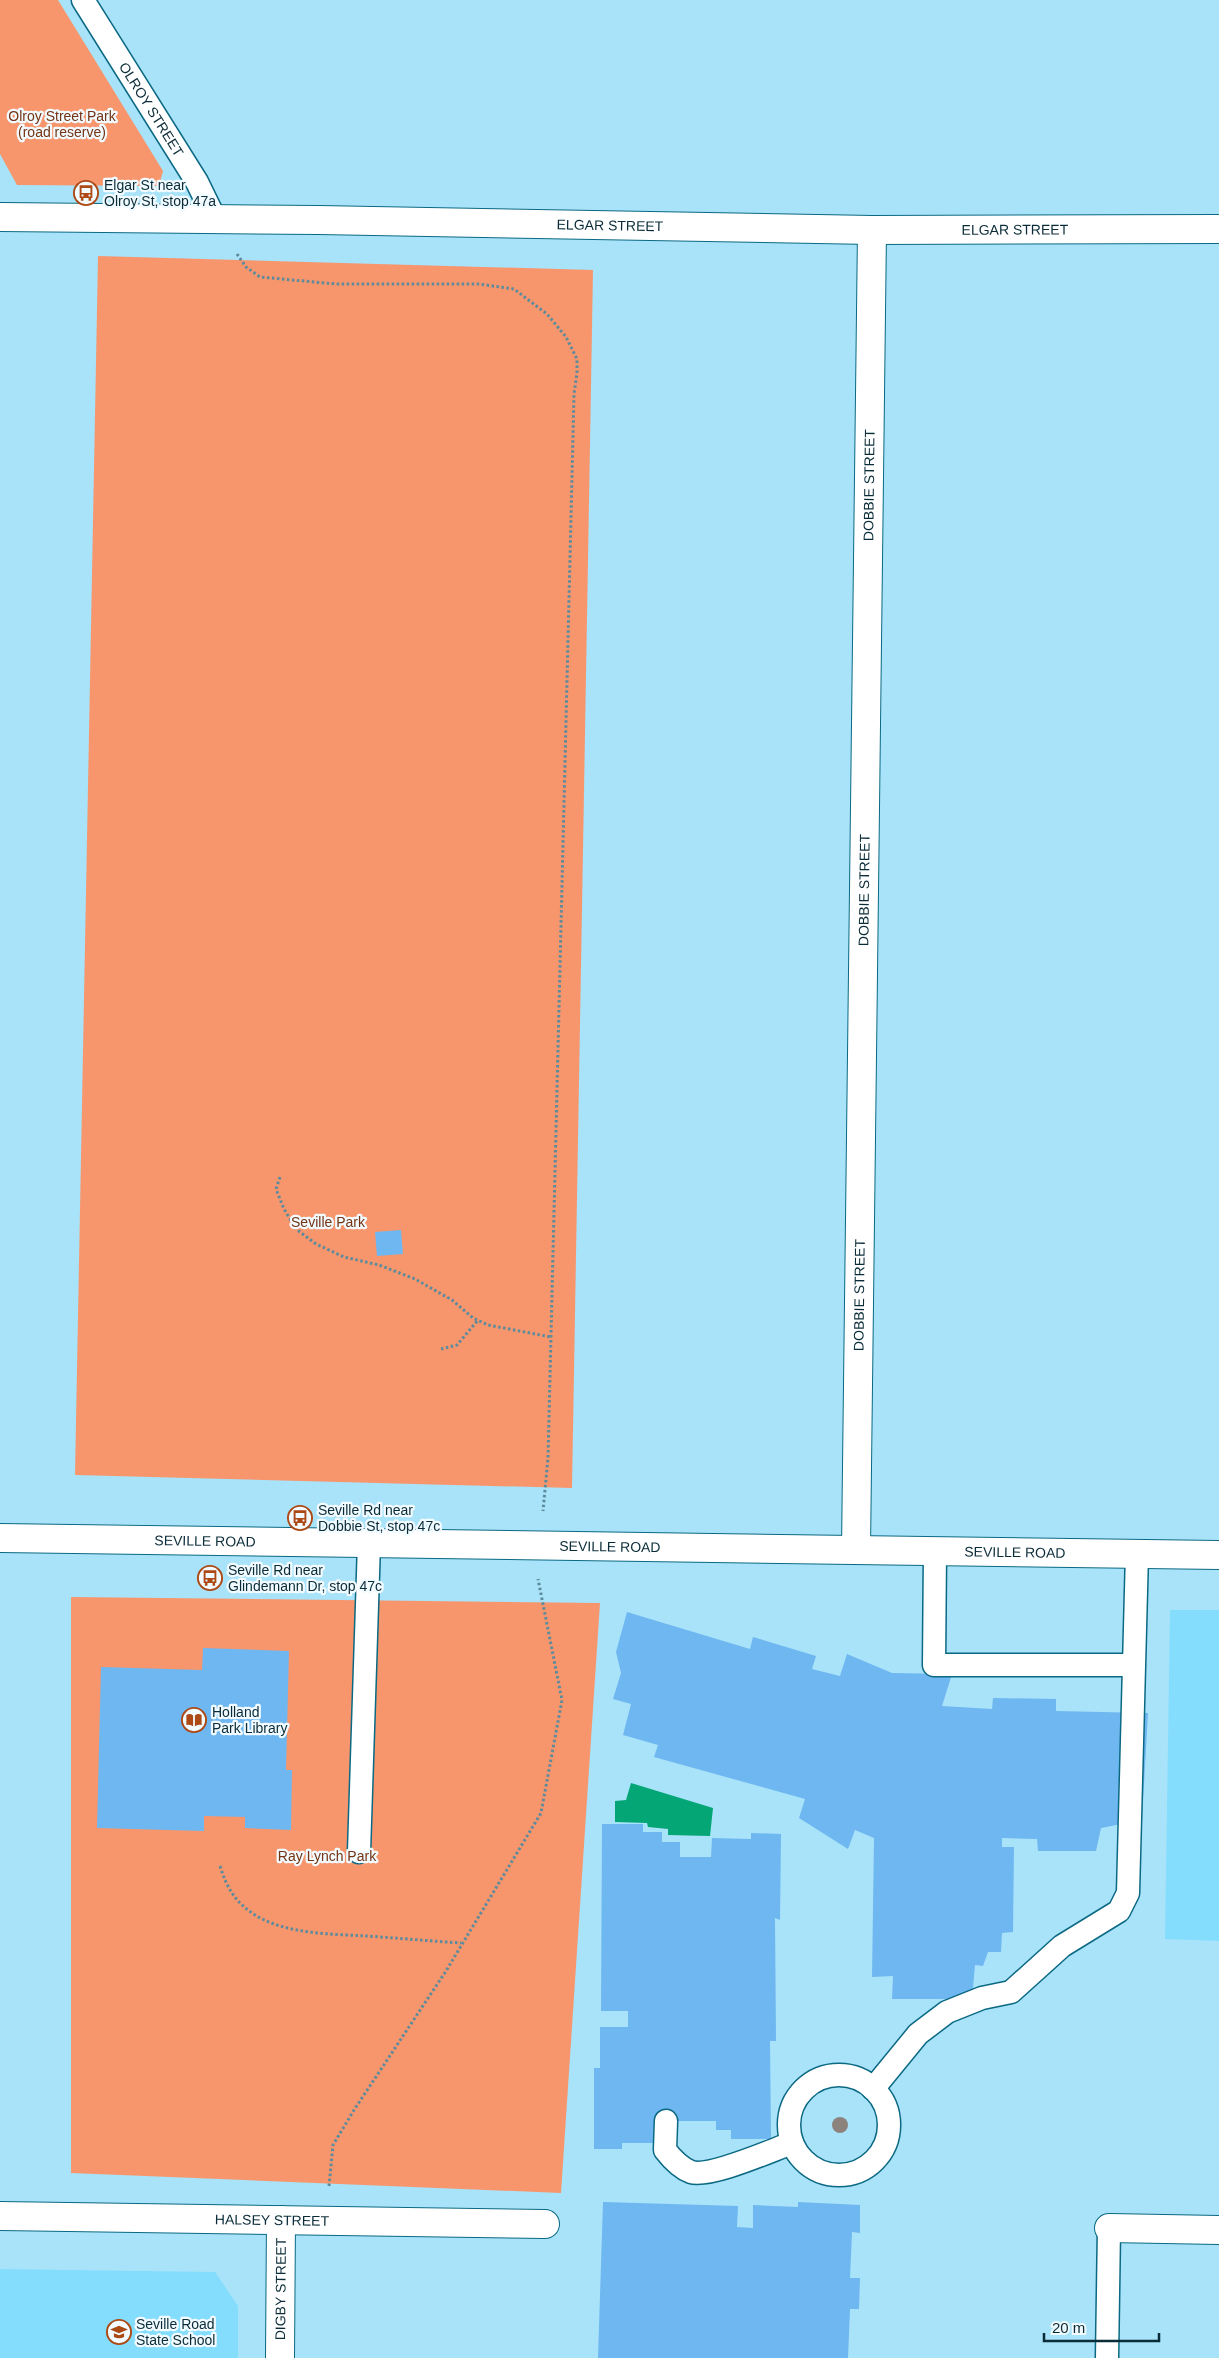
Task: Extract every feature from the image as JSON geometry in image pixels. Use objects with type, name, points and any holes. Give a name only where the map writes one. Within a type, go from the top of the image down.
[{"type":"street","name":"ELGAR STREET","points":[[0,217],[872,230],[1219,229]]},
{"type":"street","name":"DOBBIE STREET","points":[[856,1550],[872,230]]},
{"type":"street","name":"SEVILLE ROAD","points":[[0,1538],[537,1547],[1219,1555]]},
{"type":"street","name":"HALSEY STREET","points":[[0,2216],[545,2224]]},
{"type":"street","name":"DIGBY STREET","points":[[280,2358],[282,2220]]},
{"type":"street","points":[[1109,2228],[1219,2230]]},
{"type":"lane","name":"OLROY STREET","points":[[83,0],[197,182],[216,219]]},
{"type":"lane","points":[[359,1852],[368,1543]]},
{"type":"lane","points":[[935,1552],[934,1665],[1133,1665]]},
{"type":"lane","points":[[874,2088],[918,2034],[947,2012],[982,1998],[1011,1992],[1062,1946],[1119,1911],[1128,1893],[1137,1554]]},
{"type":"lane","points":[[832,2074],[848,2075],[863,2080],[874,2088],[885,2105],[889,2122],[887,2140],[879,2155],[867,2167],[851,2174],[834,2175],[817,2171],[803,2160],[792,2143],[788,2132],[789,2116],[794,2101],[803,2088],[816,2079],[832,2074]]},
{"type":"lane","points":[[666,2121],[664,2150],[676,2163],[692,2173],[717,2171],[792,2143]]},
{"type":"lane","points":[[1107,2358],[1109,2228]]},
{"type":"path","points":[[216,219],[246,267],[260,277],[336,284],[478,284],[514,289],[547,314],[566,337],[577,358],[574,394],[548,1458],[543,1513],[537,1547],[538,1576],[562,1700],[540,1813],[446,1971],[354,2110],[334,2145],[325,2220]]},
{"type":"path","points":[[280,1177],[276,1189],[284,1209],[296,1229],[316,1244],[344,1257],[379,1265],[415,1279],[452,1300],[488,1326],[551,1337]]},
{"type":"path","points":[[441,1349],[457,1345],[478,1320]]},
{"type":"path","points":[[220,1866],[227,1888],[254,1914],[287,1927],[328,1933],[461,1943]]},
{"type":"shaded area","points":[[1170,1610],[1219,1610],[1219,1941],[1165,1939]]},
{"type":"shaded area","points":[[631,1783],[713,1808],[710,1836],[668,1835],[668,1829],[648,1827],[647,1823],[615,1822],[615,1801],[626,1800]]},
{"type":"shaded area","name":"Seville Road State School","points":[[0,2269],[215,2272],[238,2306],[238,2358],[0,2358]]},
{"type":"green space","name":"Olroy Street Park (road reserve)","points":[[0,0],[58,0],[163,171],[159,186],[17,185],[0,154]]},
{"type":"green space","name":"Seville Park","points":[[98,256],[593,270],[572,1488],[75,1475]]},
{"type":"green space","name":"Ray Lynch Park","points":[[71,1597],[600,1603],[561,2193],[71,2173]]},
{"type":"building","points":[[401,1230],[403,1254],[377,1256],[375,1232]]},
{"type":"building","points":[[627,1612],[750,1649],[753,1637],[816,1656],[812,1669],[840,1676],[847,1654],[892,1673],[952,1674],[942,1706],[992,1709],[993,1698],[1056,1699],[1056,1711],[1148,1713],[1142,1820],[1101,1828],[1096,1851],[1038,1851],[1037,1839],[1002,1838],[1002,1847],[1014,1847],[1013,1932],[1002,1933],[1001,1952],[988,1952],[983,1966],[975,1965],[972,1999],[892,1999],[893,1976],[872,1977],[874,1838],[855,1830],[848,1849],[799,1818],[805,1799],[654,1757],[658,1745],[623,1735],[631,1704],[613,1699],[621,1673],[616,1652]]},
{"type":"building","name":"Holland Park Library","points":[[203,1648],[289,1651],[286,1770],[292,1770],[291,1830],[245,1828],[245,1817],[204,1816],[204,1831],[97,1828],[101,1667],[202,1670]]},
{"type":"building","points":[[602,1824],[643,1824],[643,1832],[662,1832],[662,1842],[680,1842],[680,1857],[711,1857],[712,1838],[751,1839],[751,1833],[781,1834],[780,1920],[775,1918],[776,2041],[770,2041],[771,2139],[731,2139],[731,2130],[716,2130],[716,2121],[659,2121],[659,2143],[622,2143],[622,2149],[594,2149],[594,2068],[600,2068],[600,2027],[628,2027],[628,2011],[601,2011]]},
{"type":"building","points":[[603,2202],[738,2206],[737,2227],[753,2228],[753,2205],[798,2207],[798,2202],[860,2205],[860,2233],[852,2232],[850,2278],[860,2278],[859,2309],[850,2309],[848,2358],[598,2358]]},
{"type":"place","name":"Elgar St near Olroy St, stop 47a","points":[[86,193]]},
{"type":"place","name":"Seville Rd near Dobbie St, stop 47c","points":[[300,1518]]},
{"type":"place","name":"Seville Rd near Glindemann Dr, stop 47c","points":[[210,1578]]},
{"type":"place","name":"Holland Park Library","points":[[194,1720]]},
{"type":"place","name":"Seville Road State School","points":[[119,2332]]}]
